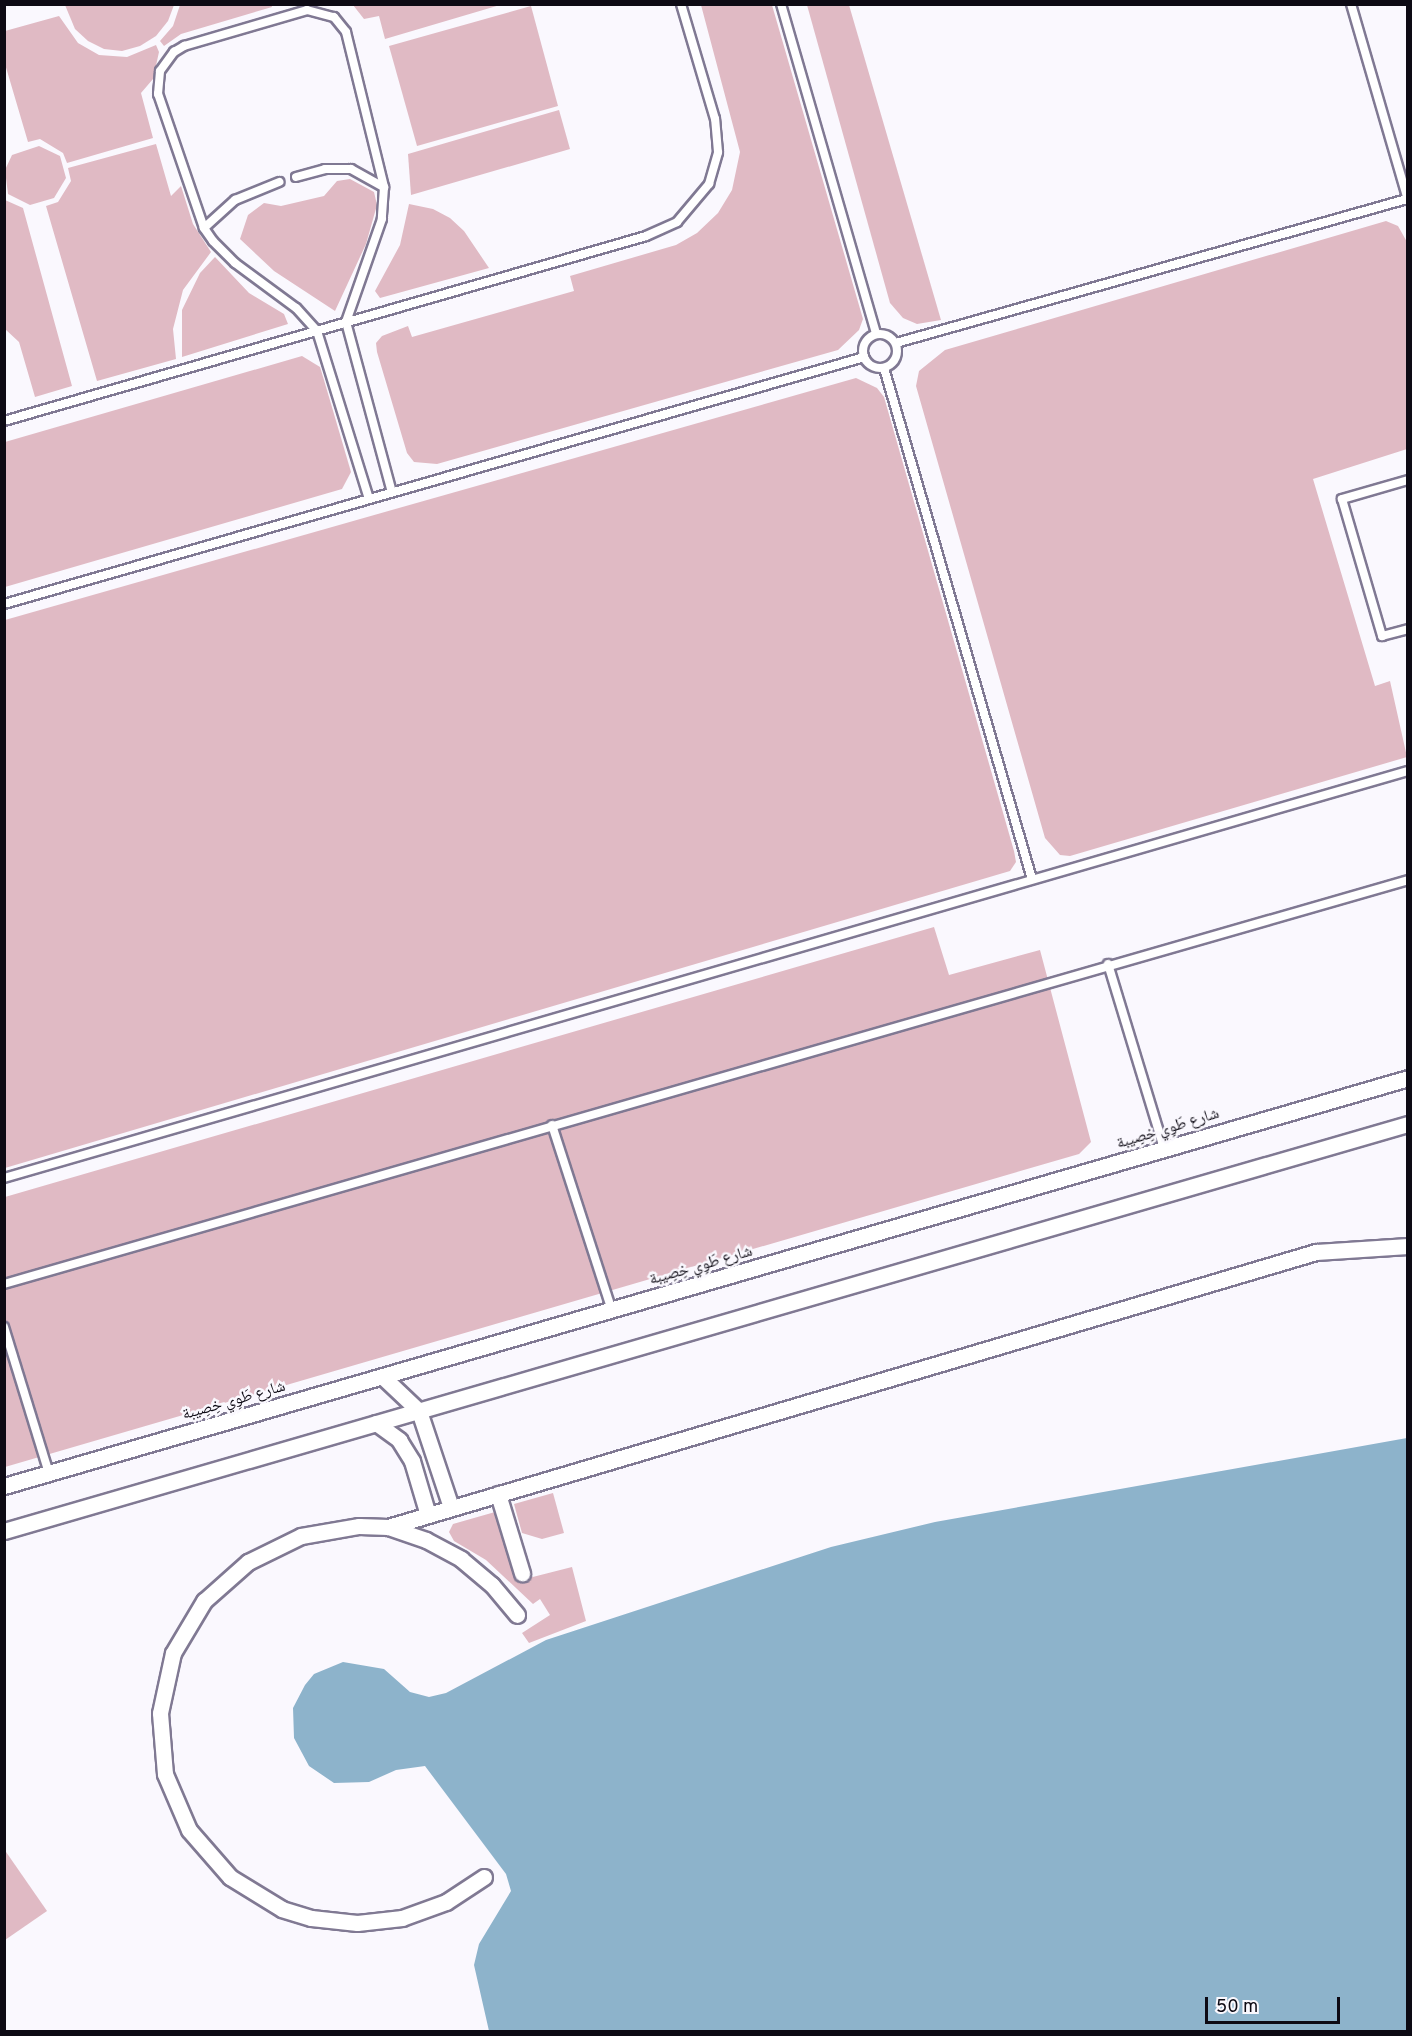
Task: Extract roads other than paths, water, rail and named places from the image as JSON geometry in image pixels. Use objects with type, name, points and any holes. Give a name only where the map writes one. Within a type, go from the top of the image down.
[{"type":"street","name":"شارع طَوِي خِصِيبة","points":[[4,1486],[1407,1078]]},
{"type":"street","points":[[4,1531],[1407,1124]]},
{"type":"street","points":[[388,1527],[1316,1252],[1407,1246]]},
{"type":"street","points":[[383,1377],[419,1411],[451,1507]]},
{"type":"street","points":[[376,1423],[399,1440],[412,1461],[428,1515]]},
{"type":"street","points":[[498,1494],[522,1573]]},
{"type":"street","points":[[484,1877],[446,1902],[402,1918],[357,1923],[311,1918],[282,1909],[230,1877],[208,1855],[180,1812],[165,1774],[160,1733],[164,1683],[187,1625],[204,1601],[248,1562],[301,1536],[359,1526],[388,1527],[426,1540],[461,1559],[492,1585],[517,1615]]},
{"type":"lane","points":[[4,421],[646,236],[677,222],[690,211],[712,176],[718,135],[681,4]]},
{"type":"lane","points":[[781,4],[876,334]]},
{"type":"lane","points":[[896,343],[1407,200],[1351,4]]},
{"type":"lane","points":[[369,499],[317,331],[296,308],[235,263],[204,228],[161,105],[160,71],[174,52],[184,46],[298,12],[326,13],[346,32],[384,187],[382,219],[346,322],[392,492]]},
{"type":"lane","points":[[296,177],[325,169],[351,169],[384,187]]},
{"type":"lane","points":[[204,228],[235,200],[279,182]]},
{"type":"lane","points":[[876,334],[888,335],[896,343],[894,361],[884,368],[872,366],[864,357],[866,340],[876,334]]},
{"type":"lane","points":[[4,604],[864,357]]},
{"type":"lane","points":[[884,368],[1032,879]]},
{"type":"lane","points":[[1407,480],[1342,499],[1382,636],[1407,629]]},
{"type":"lane","points":[[4,1178],[1407,771]]},
{"type":"lane","points":[[4,1284],[1108,964],[1407,880]]},
{"type":"lane","points":[[1108,964],[1164,1148]]},
{"type":"lane","points":[[552,1125],[612,1311]]},
{"type":"lane","points":[[4,1327],[49,1473]]},
{"type":"water","points":[[1407,1438],[1407,2031],[489,2031],[474,1965],[479,1944],[511,1891],[506,1874],[425,1766],[396,1770],[369,1782],[334,1783],[309,1766],[294,1738],[293,1708],[305,1685],[314,1674],[343,1662],[384,1669],[410,1692],[429,1697],[446,1693],[546,1640],[831,1547],[935,1522]]}]
